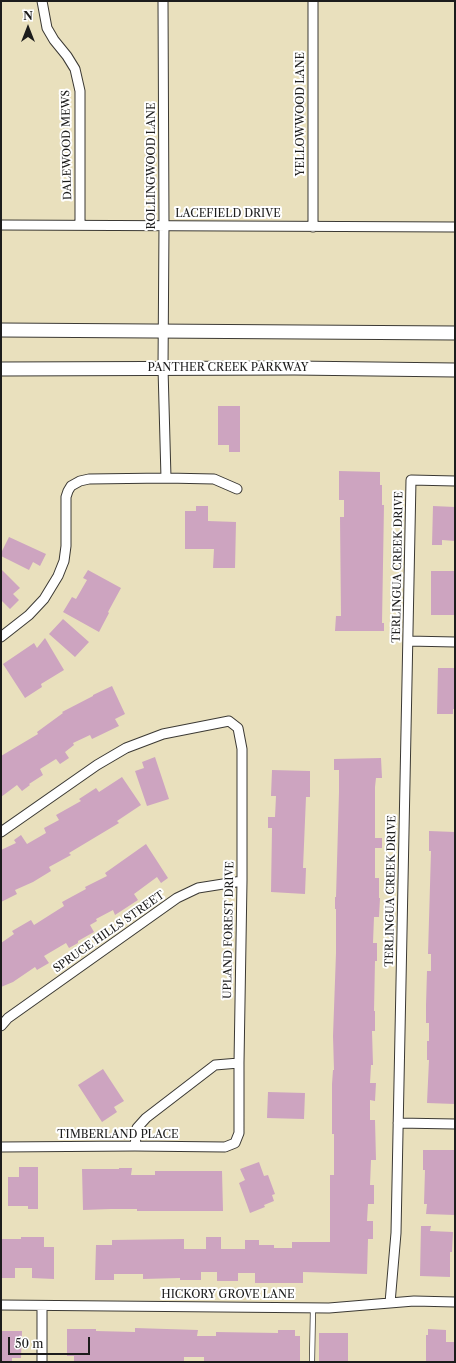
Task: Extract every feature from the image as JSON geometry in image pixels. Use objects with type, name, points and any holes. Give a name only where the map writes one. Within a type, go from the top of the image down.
[{"type":"main road","points":[[1,330],[455,333]]},
{"type":"main road","name":"PANTHER CREEK PARKWAY","points":[[1,369],[294,368],[455,370]]},
{"type":"street","name":"DALEWOOD MEWS","points":[[42,1],[47,28],[75,69],[80,91],[80,225]]},
{"type":"street","name":"ROLLINGWOOD LANE","points":[[163,1],[163,368],[166,478]]},
{"type":"street","name":"YELLOWWOOD LANE","points":[[313,1],[313,227]]},
{"type":"street","name":"LACEFIELD DRIVE","points":[[1,225],[455,227]]},
{"type":"street","points":[[1,637],[29,615],[44,599],[58,576],[64,561],[66,546],[66,497],[71,486],[80,481],[89,479],[166,478],[214,479],[237,489]]},
{"type":"street","name":"TERLINGUA CREEK DRIVE","points":[[390,1303],[396,1233],[411,480],[455,481]]},
{"type":"street","points":[[408,641],[455,642]]},
{"type":"street","name":"UPLAND FOREST DRIVE","points":[[1,832],[96,765],[126,748],[163,734],[229,721],[238,728],[242,748],[242,881],[239,1133],[235,1143]]},
{"type":"street","name":"SPRUCE HILLS STREET","points":[[1,1026],[8,1018],[177,898],[198,888],[242,881]]},
{"type":"street","points":[[135,1146],[137,1128],[146,1118],[215,1065],[239,1063]]},
{"type":"street","points":[[398,1123],[455,1124]]},
{"type":"street","name":"TIMBERLAND PLACE","points":[[1,1147],[225,1147],[235,1143]]},
{"type":"street","name":"HICKORY GROVE LANE","points":[[1,1305],[313,1308],[414,1301],[455,1302]]},
{"type":"street","points":[[42,1306],[42,1362]]},
{"type":"lane","points":[[312,1362],[313,1308]]},
{"type":"building","points":[[218,406],[240,406],[240,452],[229,452],[229,445],[218,445]]},
{"type":"building","points":[[339,471],[380,472],[380,485],[382,485],[382,505],[384,505],[382,623],[384,623],[384,631],[335,631],[336,616],[341,616],[340,517],[344,517],[344,500],[339,500]]},
{"type":"building","points":[[196,506],[208,506],[208,521],[236,522],[235,568],[213,568],[214,549],[185,549],[185,511],[196,511]]},
{"type":"building","points":[[433,506],[455,507],[455,541],[442,540],[442,545],[432,545]]},
{"type":"building","points":[[9,537],[46,554],[40,566],[33,562],[29,570],[1,556]]},
{"type":"building","points":[[1,569],[20,588],[13,594],[19,600],[10,609],[1,600]]},
{"type":"building","points":[[88,570],[121,588],[99,632],[63,612],[72,597],[76,599],[87,580],[83,578]]},
{"type":"building","points":[[431,571],[455,571],[455,615],[431,615]]},
{"type":"building","points":[[63,619],[89,642],[75,657],[49,634]]},
{"type":"building","points":[[45,638],[64,670],[41,684],[42,687],[25,698],[3,664],[34,643],[37,648]]},
{"type":"building","points":[[438,668],[455,668],[455,709],[453,709],[453,714],[437,714]]},
{"type":"building","points":[[112,686],[125,714],[115,719],[119,726],[92,739],[90,735],[73,743],[74,745],[65,752],[69,758],[60,764],[56,759],[40,769],[43,775],[29,784],[30,785],[22,791],[17,785],[1,797],[1,756],[38,734],[37,732],[63,713],[62,712]]},
{"type":"building","points":[[155,757],[169,799],[147,806],[135,771],[144,768],[142,762]]},
{"type":"building","points":[[381,758],[382,778],[376,778],[375,787],[375,838],[382,838],[382,848],[375,848],[375,878],[379,878],[380,898],[379,917],[374,917],[373,943],[377,943],[377,961],[375,961],[375,1031],[372,1031],[373,1065],[371,1065],[370,1083],[376,1083],[375,1101],[370,1100],[370,1120],[375,1120],[376,1160],[371,1160],[370,1185],[374,1185],[374,1204],[368,1204],[367,1221],[373,1221],[373,1239],[368,1239],[367,1274],[303,1272],[303,1283],[255,1283],[255,1273],[238,1273],[238,1281],[217,1281],[217,1272],[201,1272],[201,1280],[180,1280],[180,1278],[143,1279],[143,1274],[114,1274],[114,1280],[95,1280],[96,1245],[112,1245],[112,1240],[184,1239],[184,1249],[206,1249],[206,1237],[221,1237],[221,1249],[245,1249],[245,1240],[259,1240],[259,1245],[274,1245],[274,1248],[292,1248],[292,1242],[330,1242],[330,1175],[334,1175],[332,1084],[334,1070],[333,1036],[336,953],[335,897],[339,792],[339,770],[334,770],[334,759]]},
{"type":"building","points":[[272,770],[310,771],[310,797],[306,797],[303,868],[306,868],[305,894],[271,892],[272,828],[268,828],[268,817],[275,817],[276,796],[271,796]]},
{"type":"building","points":[[122,777],[141,805],[117,821],[119,823],[69,853],[71,855],[49,867],[51,871],[33,882],[15,890],[17,894],[1,902],[1,850],[16,843],[14,840],[21,835],[27,844],[46,833],[44,828],[59,820],[56,815],[81,801],[79,799],[96,788],[99,792]]},
{"type":"building","points":[[429,831],[455,832],[455,1104],[427,1103],[429,1060],[427,1060],[427,1041],[429,1041],[429,1023],[426,1023],[427,971],[431,971],[431,954],[428,954],[431,851],[429,851]]},
{"type":"building","points":[[146,844],[168,878],[161,883],[157,877],[134,894],[138,900],[115,915],[113,910],[96,919],[97,921],[90,925],[94,932],[69,948],[66,943],[44,956],[49,963],[37,970],[35,967],[13,982],[1,987],[1,943],[14,934],[12,931],[31,920],[34,925],[64,906],[62,902],[86,889],[85,887],[107,876],[105,873]]},
{"type":"building","points":[[103,1069],[124,1101],[114,1107],[117,1112],[102,1122],[78,1085]]},
{"type":"building","points":[[268,1092],[305,1093],[304,1119],[267,1118]]},
{"type":"building","points":[[423,1150],[455,1150],[455,1215],[426,1214],[427,1204],[424,1204],[425,1170],[423,1170]]},
{"type":"building","points":[[259,1162],[264,1176],[268,1175],[275,1194],[272,1195],[274,1201],[264,1205],[265,1207],[250,1213],[239,1183],[245,1180],[240,1169]]},
{"type":"building","points":[[19,1167],[38,1167],[38,1209],[28,1209],[28,1206],[8,1206],[8,1177],[19,1177]]},
{"type":"building","points":[[132,1168],[131,1175],[155,1175],[155,1171],[222,1171],[223,1211],[137,1211],[137,1209],[83,1210],[82,1169]]},
{"type":"building","points":[[421,1226],[431,1226],[430,1231],[453,1232],[452,1252],[450,1252],[450,1277],[420,1276]]},
{"type":"building","points":[[21,1237],[44,1237],[44,1247],[54,1247],[54,1279],[32,1278],[32,1268],[15,1268],[15,1278],[1,1278],[1,1239],[21,1239]]},
{"type":"building","points":[[135,1328],[198,1330],[197,1336],[216,1336],[216,1332],[278,1333],[278,1330],[295,1330],[295,1336],[300,1336],[300,1362],[204,1362],[204,1357],[184,1357],[184,1362],[74,1362],[74,1356],[67,1356],[67,1329],[96,1329],[96,1331],[135,1332]]},
{"type":"building","points":[[428,1329],[446,1330],[446,1342],[455,1342],[455,1362],[426,1362],[426,1335],[428,1335]]},
{"type":"building","points":[[1,1331],[22,1331],[21,1358],[12,1358],[12,1362],[1,1362]]},
{"type":"building","points":[[319,1333],[348,1333],[348,1361],[319,1362]]}]
